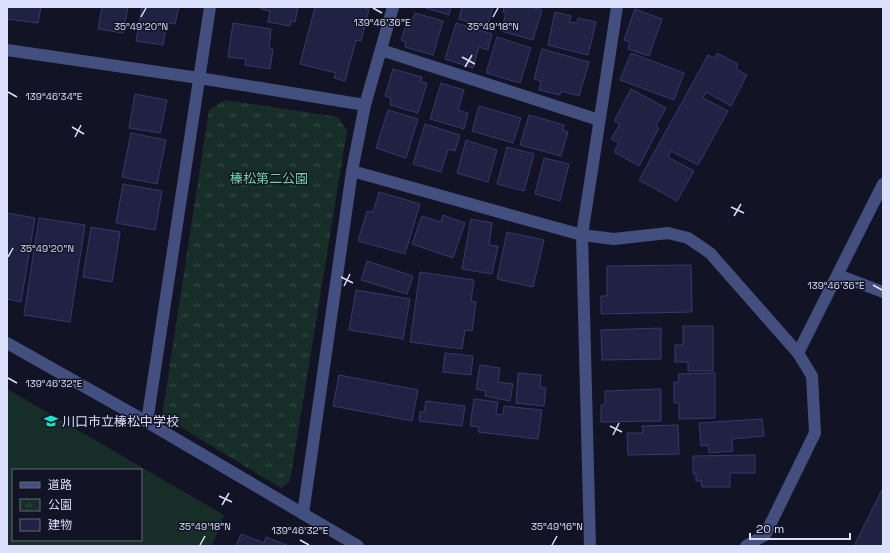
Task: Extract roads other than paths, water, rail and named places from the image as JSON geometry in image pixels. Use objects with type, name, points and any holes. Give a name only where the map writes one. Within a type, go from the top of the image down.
[{"type":"street","points":[[147,422],[210,7]]},
{"type":"street","points":[[303,514],[352,171],[365,105],[393,7]]},
{"type":"street","points":[[590,546],[582,235],[614,8]]},
{"type":"street","points":[[7,50],[199,78],[365,105]]},
{"type":"street","points":[[381,50],[599,120]]},
{"type":"street","points":[[352,171],[582,235],[614,239],[668,233],[688,238],[710,254],[798,353],[812,376],[815,433],[765,534],[753,544]]},
{"type":"street","points":[[798,353],[883,184]]},
{"type":"street","points":[[838,275],[883,292]]},
{"type":"street","points":[[7,343],[147,422],[358,546]]},
{"type":"place","name":"川口市立榛松中学校","points":[[51,421]]},
{"type":"park label","name":"榛松第二公園","points":[[269,178]]}]
